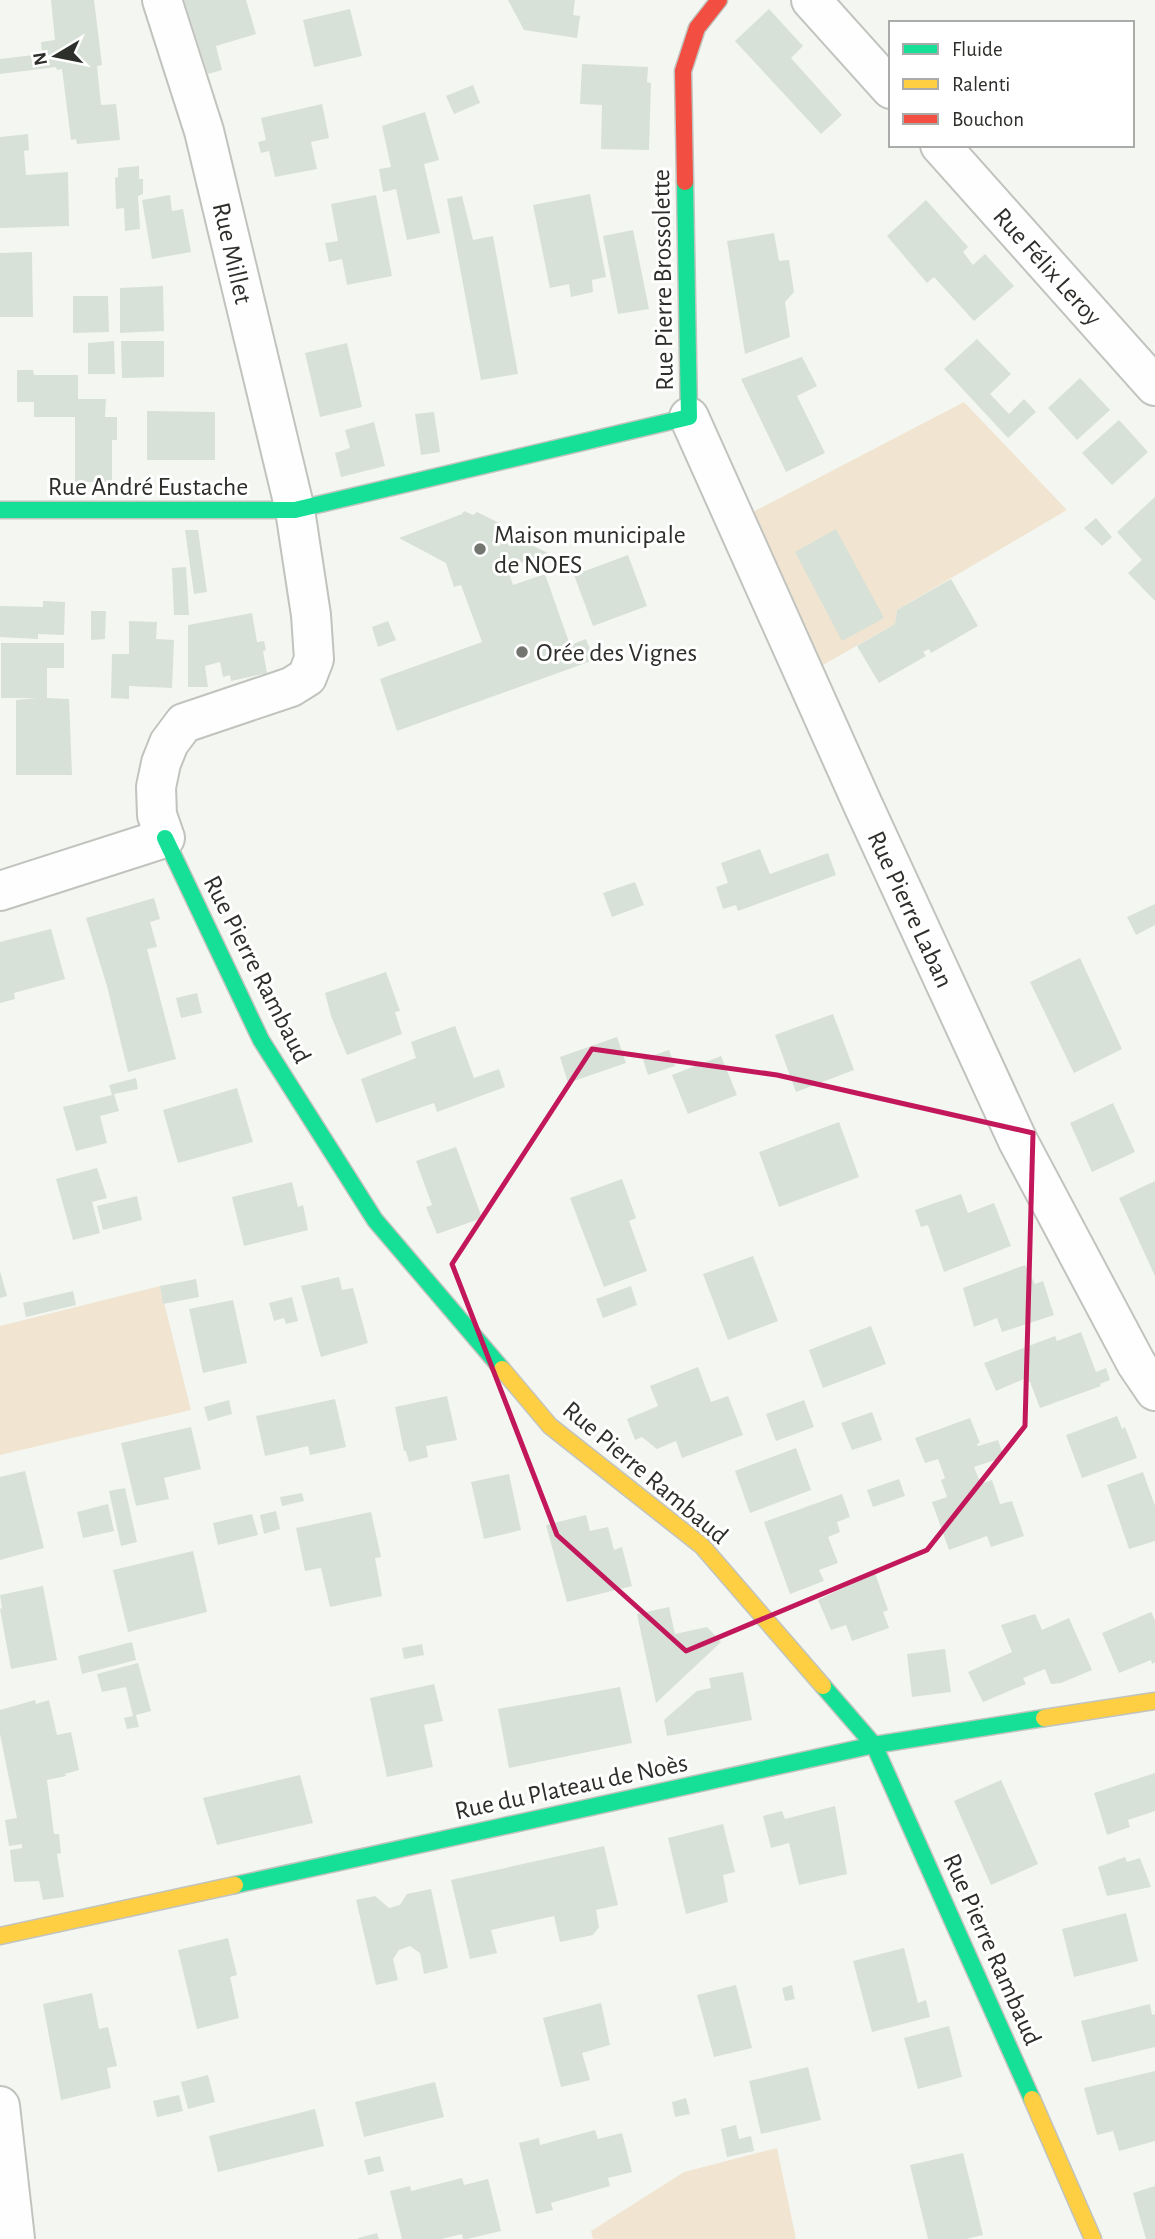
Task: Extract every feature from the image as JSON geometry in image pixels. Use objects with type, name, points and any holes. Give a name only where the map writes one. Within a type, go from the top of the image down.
[{"type":"street","name":"Rue Millet","points":[[162,0],[204,131],[295,510],[311,615],[314,659],[307,677],[290,687],[184,723],[169,743],[156,787],[157,815],[165,838]]},
{"type":"street","name":"Rue Pierre Brossolette","points":[[295,510],[689,417],[683,71],[697,28],[719,0]]},
{"type":"street","points":[[811,0],[889,87]]},
{"type":"street","name":"Rue Félix Leroy","points":[[942,147],[1155,386]]},
{"type":"street","name":"Rue Pierre Laban","points":[[689,417],[863,805],[1018,1140],[1136,1363],[1155,1391]]},
{"type":"street","name":"Rue André Eustache","points":[[0,510],[295,510]]},
{"type":"street","points":[[0,891],[165,838]]},
{"type":"street","name":"Rue Pierre Rambaud","points":[[165,838],[261,1040],[375,1220],[550,1426],[702,1546],[874,1745],[960,1932],[1093,2239]]},
{"type":"street","name":"Rue du Plateau de Noès","points":[[0,1936],[874,1745],[1155,1700]]},
{"type":"street","points":[[0,2106],[15,2239]]},
{"type":"highlighted area","points":[[592,1049],[777,1075],[1033,1133],[1025,1426],[927,1550],[686,1651],[557,1535],[452,1264]]},
{"type":"shaded area","points":[[964,402],[1067,510],[897,610],[895,624],[823,665],[753,512]]},
{"type":"shaded area","points":[[160,1286],[191,1410],[0,1455],[0,1326]]},
{"type":"shaded area","points":[[777,2148],[796,2239],[593,2239],[591,2231],[684,2172]]},
{"type":"building","points":[[51,0],[94,0],[102,65],[97,66],[101,105],[116,104],[120,140],[77,144],[76,139],[71,140],[62,69],[57,70],[56,67],[0,74],[0,59],[42,54],[41,42],[55,40]]},
{"type":"building","points":[[184,0],[246,0],[256,34],[216,46],[222,70],[208,74]]},
{"type":"building","points":[[508,0],[575,0],[573,15],[580,16],[577,38],[524,30]]},
{"type":"building","points":[[350,9],[362,56],[314,67],[303,20]]},
{"type":"building","points":[[769,9],[803,46],[791,58],[842,115],[821,134],[735,41]]},
{"type":"building","points":[[582,64],[648,67],[647,82],[651,83],[649,150],[601,149],[602,105],[580,104]]},
{"type":"building","points":[[473,85],[480,103],[454,114],[446,96]]},
{"type":"building","points":[[322,104],[329,138],[311,142],[317,169],[275,177],[269,151],[261,153],[258,142],[266,140],[261,118]]},
{"type":"building","points":[[425,112],[439,160],[424,164],[440,233],[407,240],[396,189],[383,192],[379,169],[391,167],[382,126]]},
{"type":"building","points":[[28,134],[29,150],[24,151],[26,175],[68,172],[69,226],[0,228],[0,137]]},
{"type":"building","points":[[139,166],[139,179],[143,179],[143,194],[138,196],[140,229],[125,231],[124,208],[116,209],[115,178],[118,177],[118,168]]},
{"type":"building","points":[[590,194],[606,277],[592,280],[593,292],[571,297],[569,284],[550,288],[533,205]]},
{"type":"building","points":[[170,195],[172,211],[183,209],[191,252],[152,259],[142,200]]},
{"type":"building","points":[[376,195],[392,276],[347,285],[342,259],[329,262],[325,243],[338,241],[331,204]]},
{"type":"building","points":[[462,196],[473,240],[493,236],[518,374],[481,380],[447,199]]},
{"type":"building","points":[[926,200],[968,247],[963,252],[973,265],[985,254],[1014,286],[974,321],[934,277],[927,283],[887,236]]},
{"type":"building","points":[[633,230],[649,309],[618,314],[603,236]]},
{"type":"building","points":[[774,233],[779,261],[789,260],[794,292],[785,302],[790,337],[745,354],[727,241]]},
{"type":"building","points":[[32,252],[33,317],[0,317],[0,253]]},
{"type":"building","points":[[163,286],[164,331],[120,333],[120,288]]},
{"type":"building","points":[[73,296],[108,296],[109,332],[73,333]]},
{"type":"building","points":[[977,339],[1011,374],[990,394],[1009,414],[1024,399],[1036,412],[1008,438],[944,369]]},
{"type":"building","points":[[114,341],[115,374],[88,374],[88,343]]},
{"type":"building","points":[[121,341],[164,341],[164,377],[122,378]]},
{"type":"building","points":[[347,343],[362,407],[320,417],[305,353]]},
{"type":"building","points":[[802,357],[817,386],[797,396],[825,453],[786,472],[741,379]]},
{"type":"building","points":[[17,370],[33,370],[34,375],[78,375],[78,399],[106,399],[105,417],[117,417],[117,440],[112,440],[112,482],[75,482],[75,417],[34,417],[34,402],[17,402]]},
{"type":"building","points":[[1080,378],[1110,410],[1077,440],[1048,408]]},
{"type":"building","points":[[147,411],[215,412],[215,460],[147,460]]},
{"type":"building","points":[[434,412],[440,452],[421,455],[415,414]]},
{"type":"building","points":[[1119,420],[1148,452],[1112,485],[1082,453]]},
{"type":"building","points":[[374,422],[385,466],[341,477],[335,453],[350,448],[345,430]]},
{"type":"building","points":[[1155,497],[1155,601],[1128,573],[1142,560],[1117,532]]},
{"type":"building","name":"Orée des Vignes","points":[[464,511],[473,515],[477,512],[499,523],[499,528],[507,531],[506,533],[548,553],[507,568],[513,585],[545,574],[570,645],[586,639],[594,660],[397,731],[380,679],[482,642],[461,585],[454,587],[446,563],[399,538]]},
{"type":"building","points":[[1096,518],[1112,537],[1102,546],[1084,528]]},
{"type":"building","points":[[836,529],[884,618],[842,641],[795,552]]},
{"type":"building","points":[[185,530],[198,530],[207,592],[194,594]]},
{"type":"building","points":[[628,555],[647,606],[593,626],[574,575]]},
{"type":"building","points":[[186,567],[189,615],[174,615],[172,568]]},
{"type":"building","points":[[951,579],[978,626],[931,653],[929,649],[923,652],[926,656],[879,683],[857,646],[895,624],[897,610]]},
{"type":"building","points":[[43,601],[65,602],[64,635],[38,634],[38,639],[0,637],[0,606],[43,607]]},
{"type":"building","points":[[91,611],[106,611],[105,639],[91,640]]},
{"type":"building","points":[[252,613],[257,642],[264,641],[267,673],[231,681],[230,675],[223,677],[220,662],[205,666],[208,687],[188,687],[188,625]]},
{"type":"building","points":[[129,621],[157,622],[156,639],[174,640],[172,688],[129,686],[129,699],[111,698],[112,654],[129,654]]},
{"type":"building","points":[[388,621],[396,640],[378,647],[372,627]]},
{"type":"building","points":[[1,643],[64,643],[64,668],[47,668],[47,698],[69,699],[72,775],[16,775],[16,700],[36,698],[1,698]]},
{"type":"building","points":[[760,849],[770,874],[828,853],[836,875],[738,911],[736,905],[723,909],[716,887],[728,883],[721,863]]},
{"type":"building","points":[[635,882],[644,905],[612,917],[603,893]]},
{"type":"building","points":[[154,898],[160,919],[150,922],[157,947],[147,949],[176,1059],[128,1072],[107,986],[86,918]]},
{"type":"building","points":[[1155,904],[1155,925],[1136,935],[1127,917]]},
{"type":"building","points":[[51,929],[65,979],[14,993],[15,999],[0,1003],[0,942]]},
{"type":"building","points":[[1080,958],[1122,1049],[1074,1073],[1030,982]]},
{"type":"building","points":[[386,972],[400,1011],[395,1012],[402,1034],[347,1055],[325,993]]},
{"type":"building","points":[[197,993],[202,1013],[181,1018],[176,998]]},
{"type":"building","points":[[833,1014],[854,1070],[796,1092],[775,1035]]},
{"type":"building","points":[[455,1026],[474,1078],[499,1069],[505,1087],[437,1112],[434,1103],[376,1123],[361,1079],[416,1058],[411,1042]]},
{"type":"building","points":[[617,1037],[626,1063],[568,1083],[560,1057]]},
{"type":"building","points":[[669,1050],[675,1066],[648,1075],[643,1059]]},
{"type":"building","points":[[721,1056],[737,1095],[688,1114],[672,1075]]},
{"type":"building","points":[[136,1078],[138,1089],[114,1094],[119,1111],[100,1116],[107,1143],[76,1151],[63,1107],[112,1095],[109,1085]]},
{"type":"building","points":[[237,1088],[253,1142],[178,1163],[163,1110]]},
{"type":"building","points":[[1113,1103],[1135,1152],[1092,1172],[1070,1123]]},
{"type":"building","points":[[839,1122],[859,1177],[779,1207],[759,1152]]},
{"type":"building","points":[[456,1147],[482,1218],[437,1234],[426,1207],[432,1205],[416,1161]]},
{"type":"building","points":[[97,1168],[107,1198],[92,1202],[100,1233],[73,1240],[56,1179]]},
{"type":"building","points":[[622,1179],[636,1218],[629,1221],[647,1271],[604,1287],[570,1198]]},
{"type":"building","points":[[1155,1181],[1155,1276],[1119,1198]]},
{"type":"building","points":[[292,1182],[298,1207],[303,1205],[308,1230],[244,1246],[232,1197]]},
{"type":"building","points":[[961,1194],[968,1213],[994,1203],[1011,1246],[944,1272],[928,1225],[921,1227],[915,1210]]},
{"type":"building","points":[[137,1196],[142,1220],[103,1230],[97,1206]]},
{"type":"building","points":[[753,1256],[778,1321],[728,1340],[703,1274]]},
{"type":"building","points":[[1025,1265],[1035,1284],[1043,1281],[1054,1315],[1002,1332],[997,1318],[974,1327],[963,1288]]},
{"type":"building","points":[[0,1271],[7,1296],[0,1298]]},
{"type":"building","points":[[339,1277],[342,1290],[353,1288],[368,1343],[321,1357],[301,1286]]},
{"type":"building","points":[[196,1279],[199,1297],[163,1304],[160,1286]]},
{"type":"building","points":[[631,1286],[637,1305],[603,1318],[596,1299]]},
{"type":"building","points":[[73,1291],[76,1305],[26,1317],[23,1303]]},
{"type":"building","points":[[292,1297],[298,1321],[286,1324],[284,1318],[274,1321],[269,1303]]},
{"type":"building","points":[[233,1300],[247,1363],[203,1373],[189,1309]]},
{"type":"building","points":[[871,1326],[886,1364],[823,1388],[809,1350]]},
{"type":"building","points":[[1081,1332],[1096,1372],[1106,1368],[1110,1380],[1100,1384],[1101,1386],[1040,1408],[1030,1382],[1024,1379],[996,1391],[984,1363],[1055,1336],[1057,1341]]},
{"type":"building","points":[[698,1367],[711,1402],[728,1396],[743,1435],[682,1458],[676,1441],[657,1449],[642,1437],[635,1440],[627,1419],[658,1406],[650,1386]]},
{"type":"building","points":[[447,1396],[457,1440],[426,1446],[428,1457],[409,1462],[404,1451],[395,1407]]},
{"type":"building","points":[[335,1399],[346,1447],[310,1455],[308,1446],[265,1456],[256,1416]]},
{"type":"building","points":[[229,1400],[232,1414],[208,1421],[204,1407]]},
{"type":"building","points":[[804,1400],[814,1427],[776,1441],[766,1414]]},
{"type":"building","points":[[872,1412],[882,1440],[852,1450],[841,1423]]},
{"type":"building","points":[[1117,1416],[1122,1429],[1125,1427],[1137,1458],[1082,1478],[1066,1435]]},
{"type":"building","points":[[970,1418],[980,1443],[978,1446],[998,1440],[1004,1457],[974,1467],[981,1484],[992,1480],[1000,1504],[1012,1501],[1024,1536],[991,1547],[987,1536],[949,1550],[932,1502],[947,1497],[941,1480],[945,1478],[938,1459],[925,1463],[915,1438]]},
{"type":"building","points":[[191,1427],[201,1469],[164,1478],[169,1499],[136,1506],[121,1443]]},
{"type":"building","points":[[796,1448],[811,1490],[750,1513],[735,1471]]},
{"type":"building","points":[[25,1471],[44,1548],[0,1560],[0,1477]]},
{"type":"building","points":[[1143,1472],[1155,1506],[1155,1541],[1129,1549],[1107,1485]]},
{"type":"building","points":[[509,1474],[521,1530],[484,1539],[471,1482]]},
{"type":"building","points":[[899,1479],[905,1496],[873,1507],[867,1490]]},
{"type":"building","points":[[125,1488],[137,1542],[121,1546],[109,1491]]},
{"type":"building","points":[[302,1493],[304,1501],[282,1506],[280,1497]]},
{"type":"building","points":[[842,1494],[850,1517],[837,1522],[840,1532],[828,1537],[838,1563],[819,1570],[824,1581],[790,1594],[764,1522]]},
{"type":"building","points":[[108,1504],[114,1531],[83,1538],[77,1512]]},
{"type":"building","points":[[276,1511],[280,1529],[264,1534],[260,1515]]},
{"type":"building","points":[[371,1512],[381,1557],[375,1558],[382,1596],[330,1607],[321,1568],[305,1571],[296,1528]]},
{"type":"building","points":[[252,1514],[258,1535],[218,1545],[213,1523]]},
{"type":"building","points":[[586,1515],[590,1531],[608,1527],[614,1550],[622,1547],[632,1586],[567,1602],[546,1525]]},
{"type":"building","points":[[193,1551],[207,1612],[128,1632],[113,1570]]},
{"type":"building","points":[[875,1573],[888,1610],[883,1612],[889,1628],[852,1641],[846,1625],[831,1630],[818,1600]]},
{"type":"building","points":[[43,1586],[57,1660],[11,1669],[0,1595]]},
{"type":"building","points":[[669,1607],[675,1634],[707,1627],[721,1642],[656,1703],[637,1614]]},
{"type":"building","points":[[1151,1612],[1155,1620],[1155,1662],[1152,1664],[1151,1660],[1119,1673],[1102,1633]]},
{"type":"building","points":[[1035,1614],[1042,1630],[1069,1618],[1092,1670],[1061,1683],[1051,1684],[1045,1669],[1023,1678],[1026,1684],[983,1702],[968,1672],[1012,1652],[1001,1625]]},
{"type":"building","points":[[132,1642],[136,1660],[82,1674],[78,1656]]},
{"type":"building","points":[[422,1644],[424,1655],[404,1659],[402,1648]]},
{"type":"building","points":[[945,1649],[951,1692],[912,1697],[907,1654]]},
{"type":"building","points":[[138,1663],[151,1711],[136,1715],[139,1727],[127,1729],[124,1718],[133,1716],[126,1687],[102,1692],[97,1674]]},
{"type":"building","points":[[743,1672],[752,1720],[667,1736],[664,1720],[697,1691],[711,1688],[709,1678]]},
{"type":"building","points":[[434,1684],[443,1721],[424,1725],[433,1767],[387,1777],[370,1698]]},
{"type":"building","points":[[620,1687],[632,1743],[509,1768],[498,1709]]},
{"type":"building","points":[[35,1700],[36,1704],[49,1700],[57,1735],[71,1732],[79,1770],[47,1780],[54,1834],[59,1834],[61,1853],[57,1854],[64,1897],[43,1900],[39,1881],[14,1882],[10,1850],[22,1848],[22,1844],[9,1846],[5,1820],[17,1818],[0,1734],[0,1710]]},
{"type":"building","points":[[1155,1773],[1155,1811],[1128,1820],[1130,1827],[1107,1835],[1094,1793]]},
{"type":"building","points":[[300,1775],[313,1823],[217,1845],[203,1798]]},
{"type":"building","points":[[1001,1780],[1038,1864],[991,1885],[954,1801]]},
{"type":"building","points":[[835,1806],[847,1874],[799,1885],[789,1843],[771,1848],[763,1816],[782,1811],[785,1819]]},
{"type":"building","points":[[723,1824],[735,1872],[723,1875],[728,1902],[686,1914],[668,1838]]},
{"type":"building","points":[[604,1846],[618,1905],[596,1910],[599,1927],[593,1935],[560,1942],[554,1916],[491,1930],[497,1953],[470,1959],[451,1880]]},
{"type":"building","points":[[1125,1857],[1127,1862],[1140,1858],[1151,1887],[1107,1896],[1098,1867]]},
{"type":"building","points":[[431,1889],[448,1968],[424,1974],[420,1953],[410,1946],[399,1950],[393,1959],[398,1980],[376,1985],[356,1900],[375,1896],[389,1908],[400,1905],[407,1894]]},
{"type":"building","points":[[1126,1913],[1138,1961],[1074,1977],[1062,1929]]},
{"type":"building","points":[[228,1938],[237,1975],[230,1977],[239,2018],[197,2029],[178,1950]]},
{"type":"building","points":[[904,1948],[918,2003],[926,2000],[930,2017],[872,2032],[853,1961]]},
{"type":"building","points":[[736,1985],[752,2048],[714,2057],[697,1995]]},
{"type":"building","points":[[792,1985],[795,1999],[785,2001],[782,1988]]},
{"type":"building","points":[[92,1993],[99,2029],[108,2027],[117,2066],[107,2068],[111,2088],[61,2100],[43,2004]]},
{"type":"building","points":[[601,2003],[610,2045],[582,2053],[590,2080],[561,2087],[543,2018]]},
{"type":"building","points":[[1150,2004],[1152,2015],[1155,2014],[1155,2047],[1092,2062],[1081,2021]]},
{"type":"building","points":[[949,2026],[962,2077],[918,2089],[904,2038]]},
{"type":"building","points":[[808,2067],[821,2120],[761,2134],[749,2081]]},
{"type":"building","points":[[1155,2071],[1155,2141],[1119,2151],[1113,2131],[1097,2135],[1084,2088]]},
{"type":"building","points":[[208,2075],[215,2102],[188,2109],[181,2082]]},
{"type":"building","points":[[435,2082],[444,2117],[364,2137],[355,2102]]},
{"type":"building","points":[[179,2095],[183,2111],[157,2117],[153,2101]]},
{"type":"building","points":[[686,2098],[690,2114],[675,2117],[672,2102]]},
{"type":"building","points":[[315,2109],[324,2146],[218,2172],[209,2136]]},
{"type":"building","points":[[736,2125],[739,2139],[751,2136],[754,2151],[727,2157],[721,2129]]},
{"type":"building","points":[[595,2130],[598,2139],[622,2133],[632,2172],[608,2178],[610,2186],[551,2203],[553,2210],[536,2214],[519,2143],[539,2138],[540,2145]]},
{"type":"building","points":[[963,2153],[983,2235],[966,2239],[928,2239],[910,2165]]},
{"type":"building","points":[[380,2156],[384,2171],[368,2175],[364,2160]]},
{"type":"building","points":[[462,2178],[464,2185],[488,2179],[501,2231],[467,2239],[463,2239],[462,2234],[441,2239],[402,2239],[390,2191],[410,2186],[411,2191]]},
{"type":"building","points":[[1155,2186],[1155,2239],[1146,2239],[1133,2193]]},
{"type":"building","points":[[377,2233],[379,2239],[358,2239],[358,2238]]},
{"type":"traffic: fast","points":[[0,510],[295,510],[689,417],[685,182]]},
{"type":"traffic: fast","points":[[165,838],[261,1040],[375,1220],[502,1369]]},
{"type":"traffic: fast","points":[[823,1686],[874,1745],[1032,2099]]},
{"type":"traffic: fast","points":[[235,1885],[874,1745],[1044,1718]]},
{"type":"traffic: slow","points":[[502,1369],[550,1426],[702,1546],[823,1686]]},
{"type":"traffic: slow","points":[[1044,1718],[1155,1701]]},
{"type":"traffic: slow","points":[[0,1936],[235,1885]]},
{"type":"traffic: slow","points":[[1032,2099],[1093,2239]]},
{"type":"traffic: jam","points":[[685,182],[683,71],[697,28],[719,0]]},
{"type":"place","name":"Maison municipale de NOES","points":[[480,549]]},
{"type":"place","name":"Orée des Vignes","points":[[522,652]]}]
